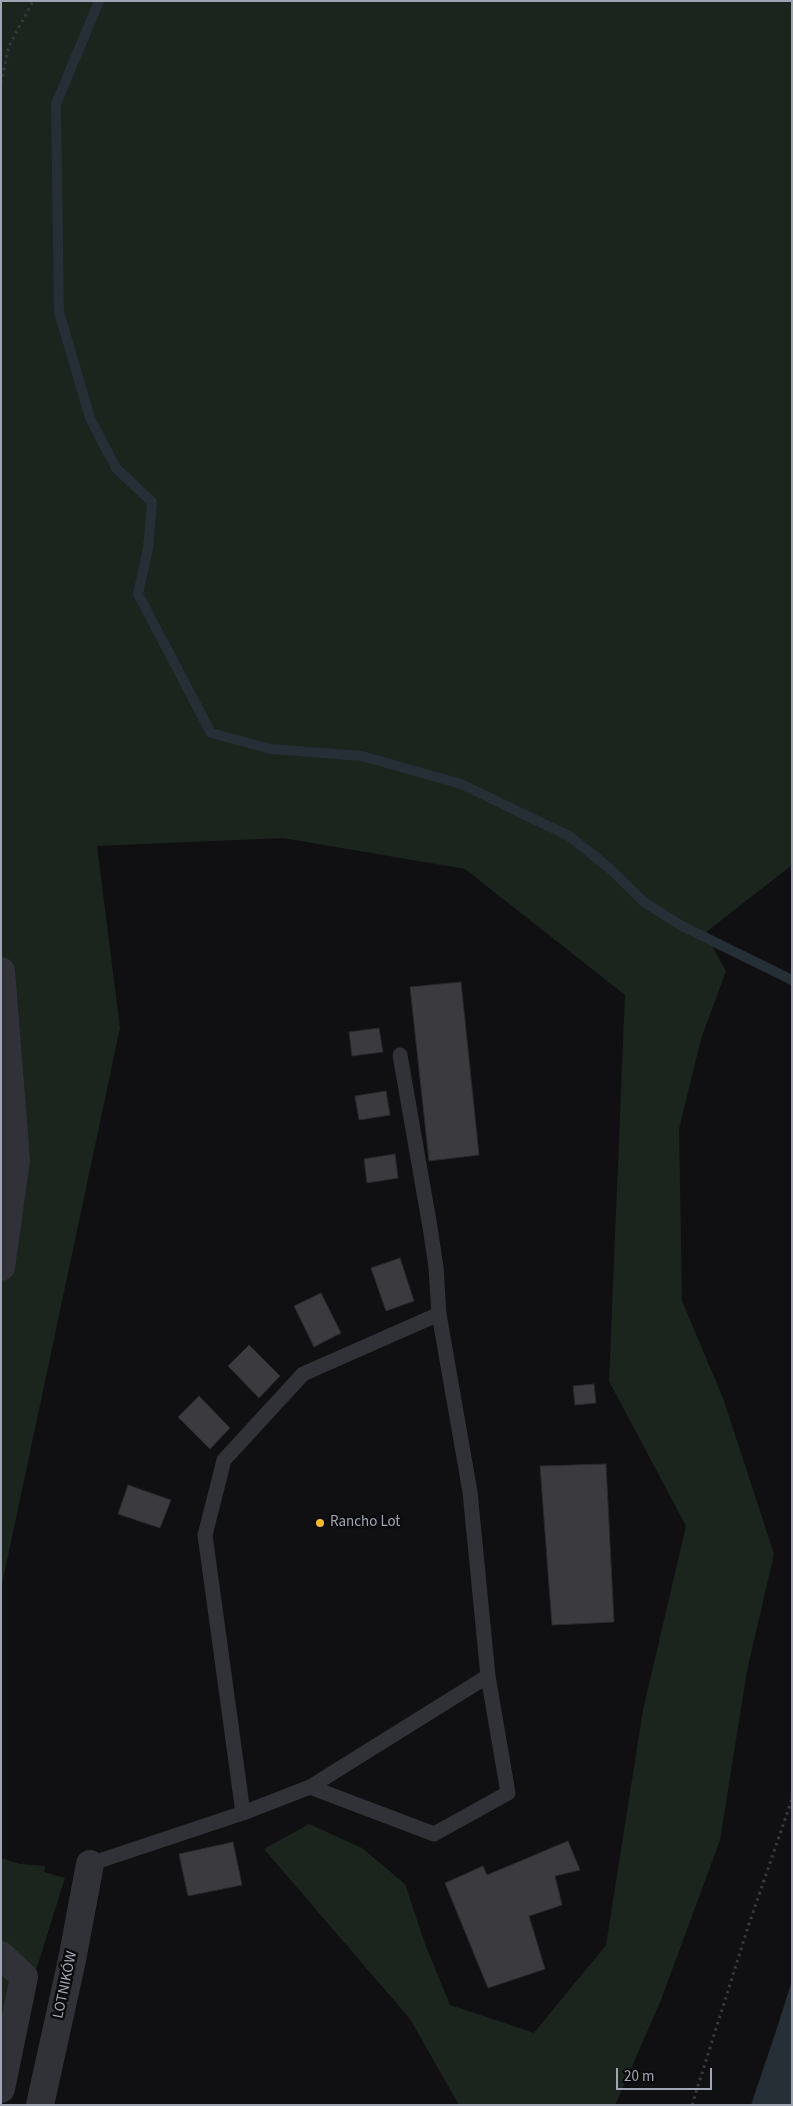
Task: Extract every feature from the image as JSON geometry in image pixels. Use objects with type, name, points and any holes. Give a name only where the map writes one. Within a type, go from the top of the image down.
[{"type":"street","points":[[1,971],[16,1160],[1,1266]]},
{"type":"street","name":"LOTNIKÓW","points":[[40,2105],[72,1960],[90,1864]]},
{"type":"street","points":[[1,1955],[24,1977],[1,2089]]},
{"type":"lane","points":[[310,1787],[434,1834],[508,1793],[488,1676],[470,1492],[439,1314],[433,1247],[400,1055]]},
{"type":"lane","points":[[243,1813],[205,1535],[224,1460],[303,1374],[439,1314]]},
{"type":"lane","points":[[90,1864],[243,1813],[310,1787],[488,1676]]},
{"type":"path","points":[[1,83],[9,46],[33,1]]},
{"type":"path","points":[[692,2105],[749,1924],[792,1799]]},
{"type":"shaded area","points":[[1,1],[792,1],[792,865],[705,933],[726,971],[701,1039],[679,1129],[682,1301],[723,1398],[774,1554],[747,1671],[720,1840],[661,2000],[615,2105],[459,2105],[410,2019],[264,1849],[309,1824],[362,1848],[405,1884],[425,1944],[450,2005],[534,2033],[606,1945],[643,1710],[686,1526],[609,1381],[625,995],[465,869],[283,838],[97,846],[120,1028],[1,1589]]},
{"type":"shaded area","points":[[1,1858],[20,1864],[45,1866],[44,1872],[65,1878],[1,2082]]},
{"type":"shaded area","points":[[792,1981],[792,2105],[751,2105],[775,2034]]},
{"type":"building","points":[[461,982],[479,1155],[429,1161],[410,987]]},
{"type":"building","points":[[379,1028],[383,1052],[352,1056],[349,1032]]},
{"type":"building","points":[[386,1091],[390,1115],[359,1120],[355,1096]]},
{"type":"building","points":[[395,1154],[398,1178],[367,1183],[364,1159]]},
{"type":"building","points":[[400,1258],[414,1301],[386,1311],[371,1268]]},
{"type":"building","points":[[321,1293],[341,1333],[314,1347],[294,1306]]},
{"type":"building","points":[[249,1345],[280,1376],[259,1398],[228,1366]]},
{"type":"building","points":[[594,1384],[596,1403],[575,1405],[573,1386]]},
{"type":"building","points":[[199,1396],[230,1428],[210,1449],[178,1417]]},
{"type":"building","points":[[606,1464],[614,1622],[552,1625],[540,1466]]},
{"type":"building","points":[[128,1485],[171,1500],[160,1528],[118,1514]]},
{"type":"building","points":[[568,1841],[580,1870],[555,1876],[562,1905],[529,1916],[545,1969],[488,1988],[445,1883],[483,1866],[487,1875]]},
{"type":"building","points":[[233,1842],[242,1885],[188,1896],[179,1854]]},
{"type":"waterway","points":[[99,1],[56,104],[59,312],[90,418],[116,468],[152,502],[148,548],[138,594],[211,733],[271,749],[362,756],[461,784],[569,836],[608,867],[644,902],[682,926],[792,980]]},
{"type":"place","name":"Rancho Lot","points":[[320,1523]]}]
